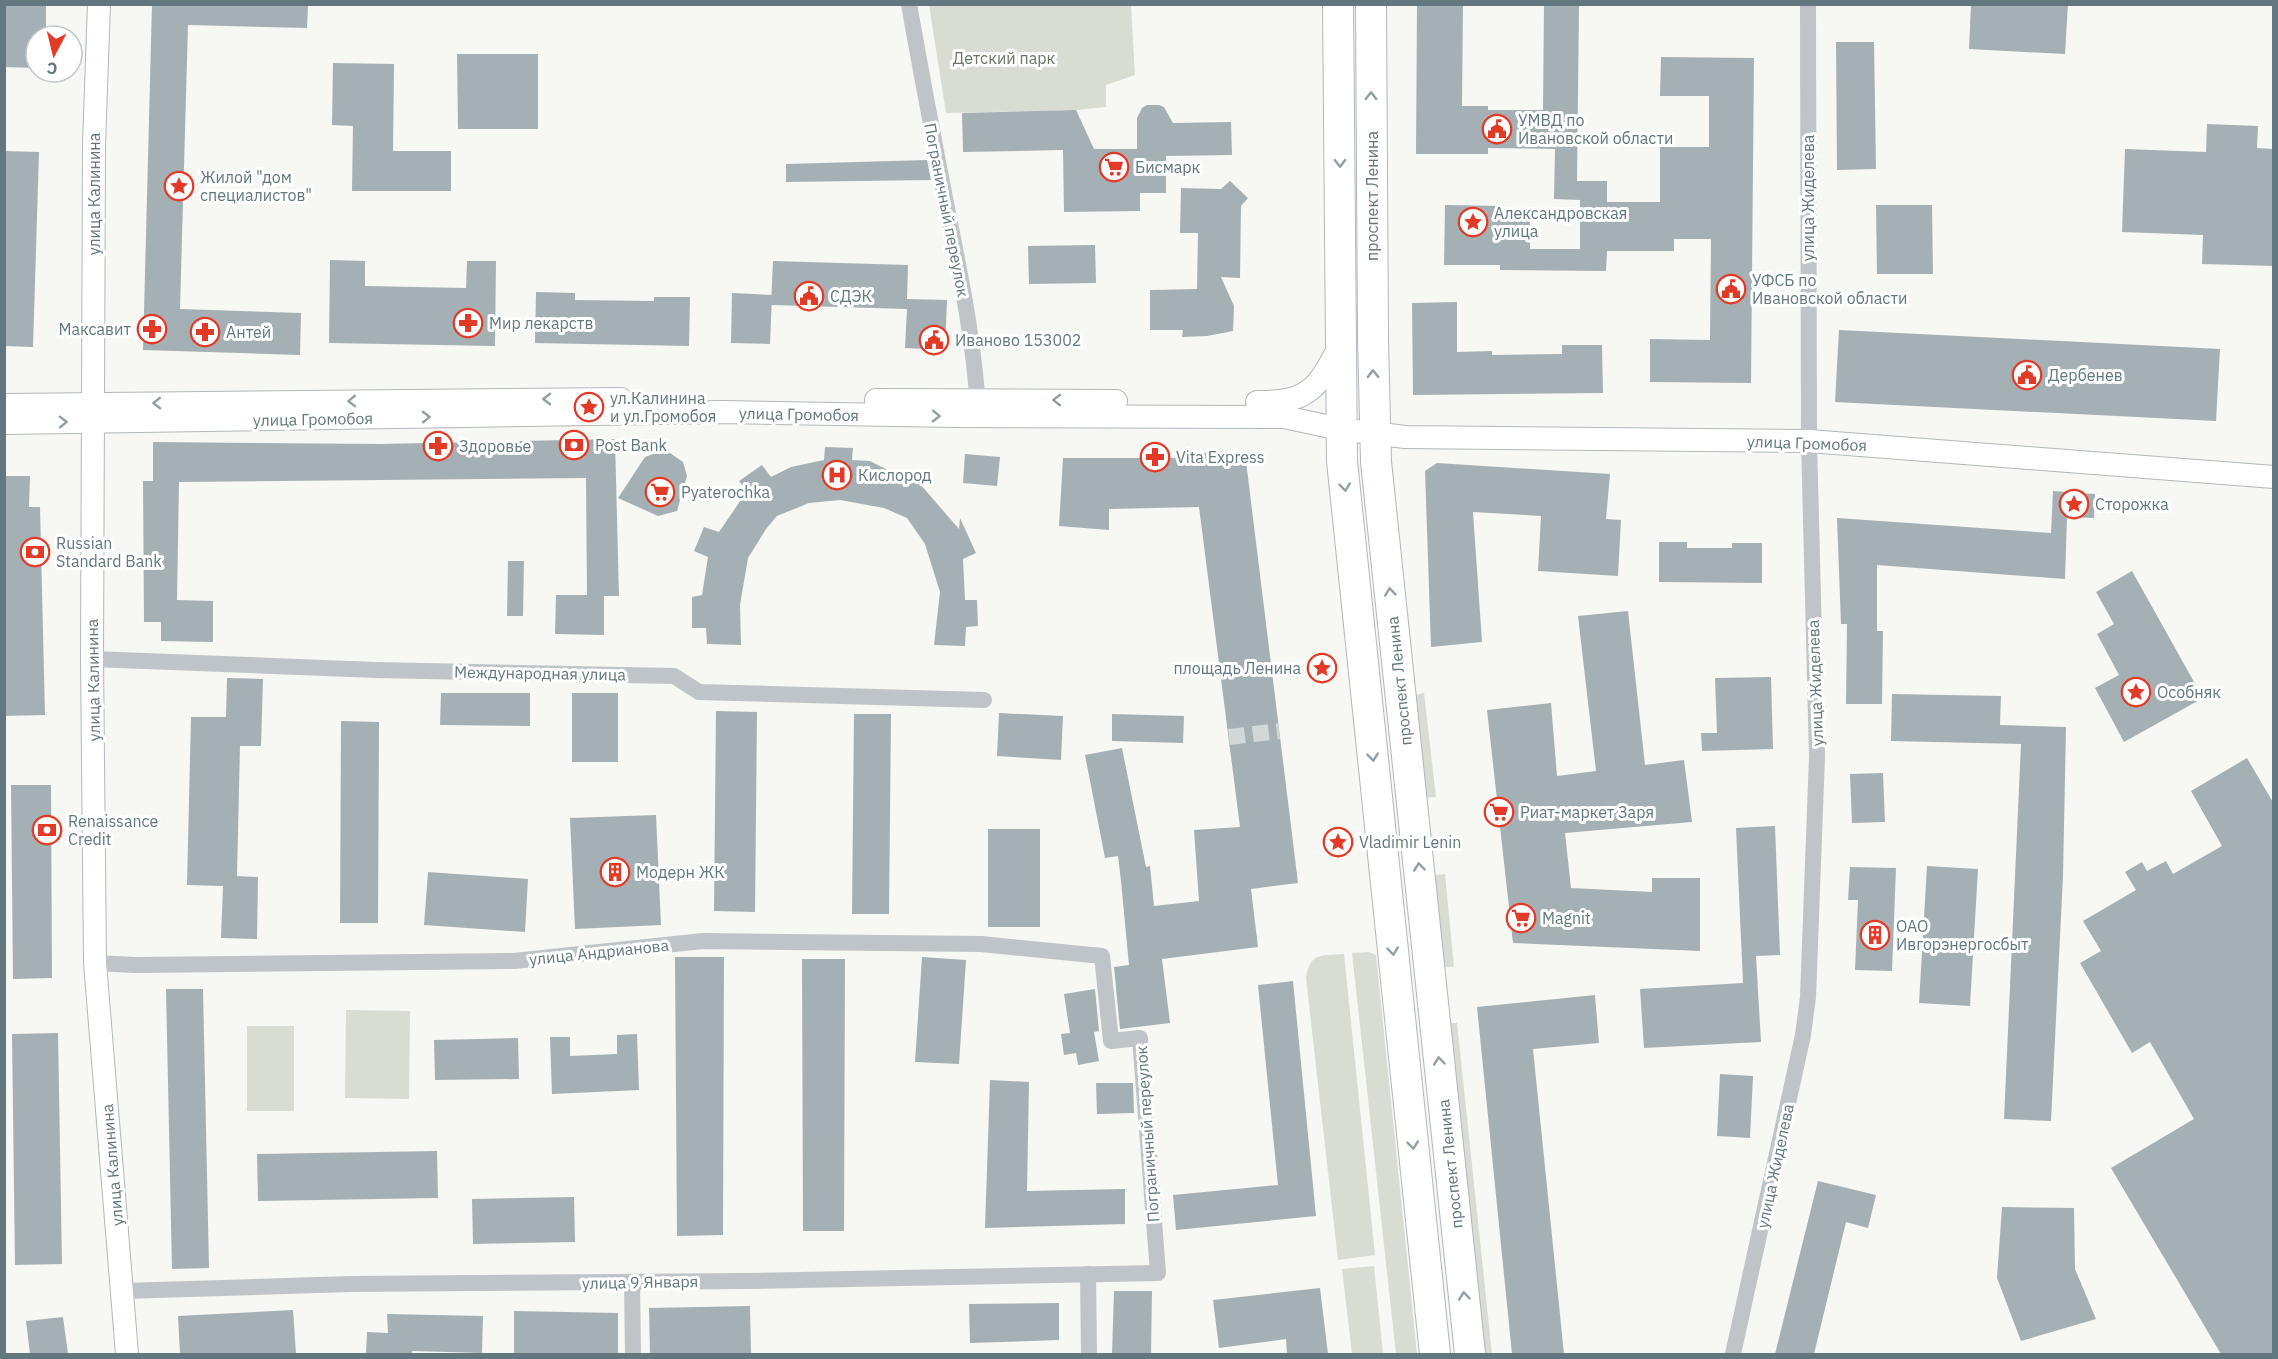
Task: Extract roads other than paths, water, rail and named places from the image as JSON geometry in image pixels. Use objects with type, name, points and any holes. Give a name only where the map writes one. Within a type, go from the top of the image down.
[{"type":"highway","name":"проспект Ленина","points":[[1338,4],[1340,429],[1435,1354]]},
{"type":"highway","name":"проспект Ленина","points":[[1371,4],[1374,433],[1470,1354]]},
{"type":"main road","name":"улица Калинина","points":[[99,4],[94,133],[92,659],[95,963],[127,1354]]},
{"type":"main road","name":"улица Громобоя","points":[[4,405],[93,413],[723,412],[1283,402],[1312,390],[1323,376],[1340,343]]},
{"type":"main road","name":"улица Громобоя","points":[[1283,402],[1340,429]]},
{"type":"main road","name":"улица Громобоя","points":[[978,408],[1284,417],[1340,429],[1405,437],[1809,441],[2274,477]]},
{"type":"main road","name":"улица Громобоя","points":[[4,423],[93,413]]},
{"type":"street","name":"Пограничный переулок","points":[[909,4],[933,139],[953,233],[976,375],[978,408]]},
{"type":"street","name":"улица Жиделева","points":[[1733,1354],[1803,1035],[1808,997],[1818,756],[1809,441],[1808,4]]},
{"type":"street","name":"Международная улица","points":[[92,659],[376,670],[674,676],[699,692],[984,700]]},
{"type":"street","name":"улица Андрианова","points":[[95,963],[135,965],[514,961],[703,941],[981,944],[1102,956]]},
{"type":"street","name":"Пограничный переулок","points":[[1102,956],[1111,1041],[1140,1038],[1158,1273]]},
{"type":"street","name":"улица 9 Января","points":[[122,1291],[339,1284],[632,1282],[1158,1273]]},
{"type":"street","points":[[1088,1274],[1089,1354]]},
{"type":"street","points":[[632,1282],[633,1354]]},
{"type":"tunnel","points":[[1229,737],[1279,731]]},
{"type":"place","name":"УМВД по Ивановской области","points":[[1497,129]]},
{"type":"place","name":"Бисмарк","points":[[1114,167]]},
{"type":"place","name":"Жилой \"дом специалистов\"","points":[[179,186]]},
{"type":"place","name":"Александровская улица","points":[[1473,222]]},
{"type":"place","name":"УФСБ по Ивановской области","points":[[1731,289]]},
{"type":"place","name":"СДЭК","points":[[809,296]]},
{"type":"place","name":"Мир лекарств","points":[[468,323]]},
{"type":"place","name":"Максавит","points":[[152,329]]},
{"type":"place","name":"Антей","points":[[205,332]]},
{"type":"place","name":"Иваново 153002","points":[[934,340]]},
{"type":"place","name":"Дербенев","points":[[2027,375]]},
{"type":"place","name":"ул.Калинина и ул.Громобоя","points":[[589,407]]},
{"type":"place","name":"Post Bank","points":[[574,445]]},
{"type":"place","name":"Здоровье","points":[[438,446]]},
{"type":"place","name":"Vita Express","points":[[1155,457]]},
{"type":"place","name":"Кислород","points":[[837,475]]},
{"type":"place","name":"Pyaterochka","points":[[660,492]]},
{"type":"place","name":"Сторожка","points":[[2074,504]]},
{"type":"place","name":"Russian Standard Bank","points":[[35,552]]},
{"type":"place","name":"площадь Ленина","points":[[1322,668]]},
{"type":"place","name":"Особняк","points":[[2136,692]]},
{"type":"place","name":"Риат-маркет Заря","points":[[1499,812]]},
{"type":"place","name":"Renaissance Credit","points":[[47,830]]},
{"type":"place","name":"Vladimir Lenin","points":[[1338,842]]},
{"type":"place","name":"Модерн ЖК","points":[[615,872]]},
{"type":"place","name":"Magnit","points":[[1521,918]]},
{"type":"place","name":"ОАО Ивгорэнергосбыт","points":[[1875,935]]},
{"type":"park label","name":"Детский парк","points":[[1004,58]]}]
